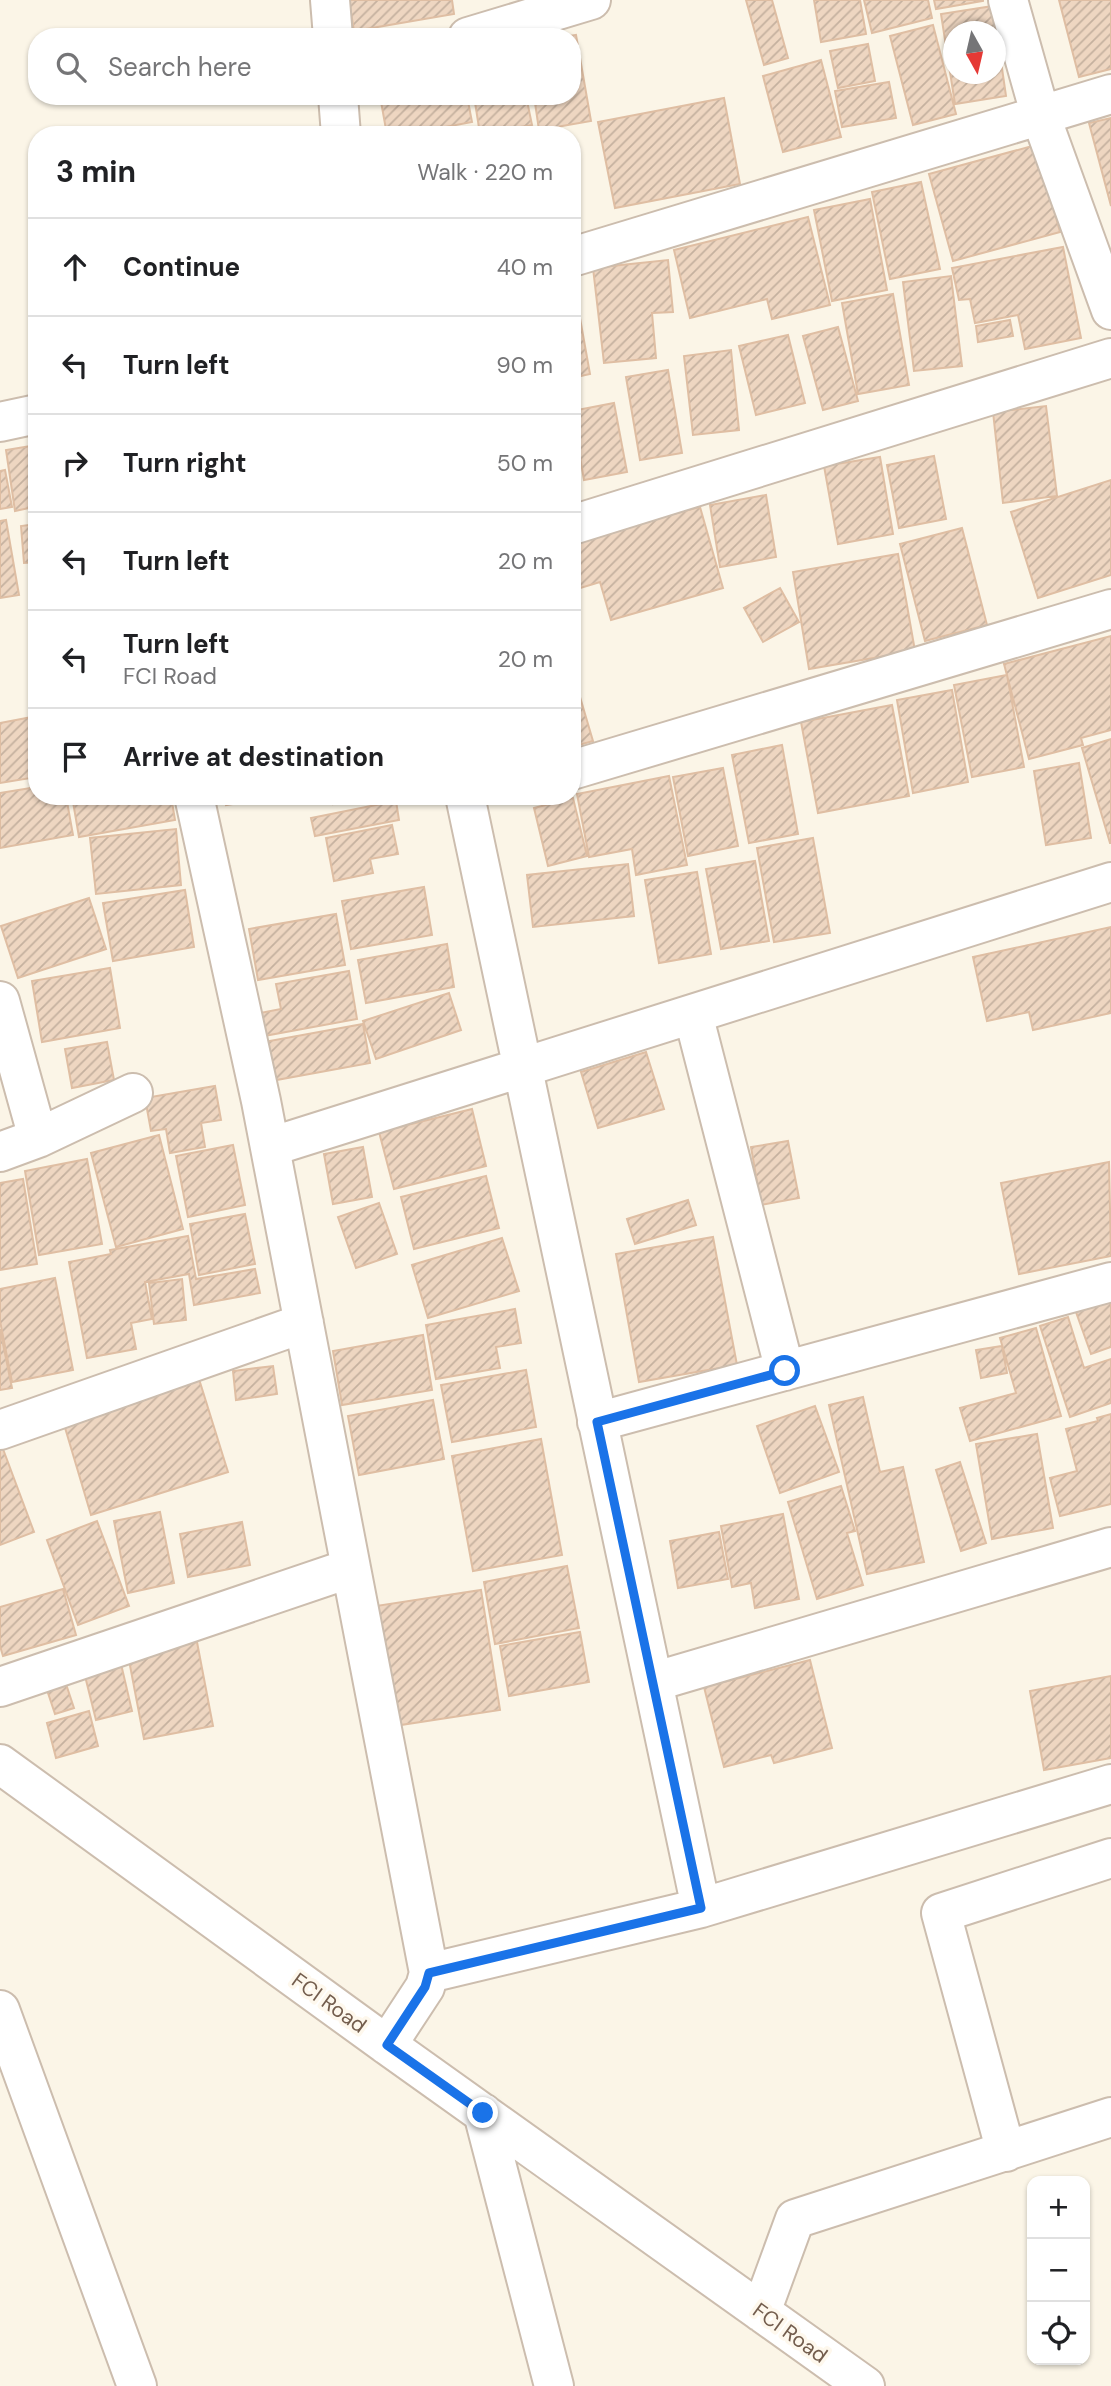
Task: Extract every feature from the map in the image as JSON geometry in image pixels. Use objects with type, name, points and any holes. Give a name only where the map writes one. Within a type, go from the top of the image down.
[{"type":"street","points":[[330,0],[332,28]]},
{"type":"street","points":[[498,28],[591,0]]},
{"type":"street","points":[[1008,0],[1041,117],[1111,310]]},
{"type":"street","points":[[581,254],[1111,94]]},
{"type":"street","points":[[339,105],[340,126]]},
{"type":"street","points":[[581,522],[1111,358]]},
{"type":"street","points":[[0,422],[28,416]]},
{"type":"street","points":[[581,767],[1111,609]]},
{"type":"street","points":[[196,805],[270,1147],[429,1973],[425,1987],[387,2045]]},
{"type":"street","points":[[472,805],[522,1068],[701,1908]]},
{"type":"street","points":[[270,1147],[1111,882]]},
{"type":"street","points":[[0,1001],[38,1138]]},
{"type":"street","points":[[694,1014],[785,1371]]},
{"type":"street","points":[[0,1152],[38,1138],[134,1093]]},
{"type":"street","points":[[597,1422],[1111,1282]]},
{"type":"street","points":[[0,1430],[304,1323]]},
{"type":"street","points":[[653,1682],[1111,1547]]},
{"type":"street","points":[[0,1687],[351,1568]]},
{"type":"street","name":"FCI Road","points":[[0,1764],[387,2045],[865,2386]]},
{"type":"street","points":[[429,1973],[701,1908],[1111,1784]]},
{"type":"street","points":[[1006,2152],[941,1913],[1111,1858]]},
{"type":"street","points":[[0,2010],[137,2386]]},
{"type":"street","points":[[483,2113],[554,2386]]},
{"type":"street","points":[[761,2312],[796,2219],[1111,2117]]},
{"type":"building","points":[[349,0],[452,0],[454,14],[372,28],[354,28]]},
{"type":"building","points":[[746,0],[772,0],[788,58],[764,65]]},
{"type":"building","points":[[814,0],[860,0],[866,34],[821,42]]},
{"type":"building","points":[[864,0],[928,0],[932,18],[872,33]]},
{"type":"building","points":[[934,0],[983,0],[983,1],[936,9]]},
{"type":"building","points":[[1059,0],[1111,0],[1111,69],[1079,77]]},
{"type":"building","points":[[993,6],[995,21],[943,21],[943,27],[941,14]]},
{"type":"building","points":[[933,25],[943,64],[943,84],[948,84],[956,114],[913,125],[890,36]]},
{"type":"building","points":[[868,44],[875,81],[838,88],[830,51]]},
{"type":"building","points":[[821,60],[841,137],[783,152],[763,76]]},
{"type":"building","points":[[581,64],[591,121],[562,126],[538,126],[535,105],[581,105]]},
{"type":"building","points":[[889,82],[896,118],[842,127],[835,91]]},
{"type":"building","points":[[952,84],[1004,84],[1006,96],[955,104]]},
{"type":"building","points":[[724,98],[740,184],[615,208],[598,122]]},
{"type":"building","points":[[382,105],[469,105],[472,122],[451,126],[385,126]]},
{"type":"building","points":[[475,105],[528,105],[532,125],[479,126]]},
{"type":"building","points":[[1111,118],[1111,206],[1089,123]]},
{"type":"building","points":[[1036,145],[1060,232],[953,261],[929,174]]},
{"type":"building","points":[[921,182],[940,269],[890,279],[872,192]]},
{"type":"building","points":[[870,199],[887,290],[832,301],[814,210]]},
{"type":"building","points":[[808,217],[830,305],[772,319],[767,299],[690,318],[674,250]]},
{"type":"building","points":[[1063,247],[1081,338],[1025,349],[1018,315],[975,323],[970,299],[959,300],[952,268]]},
{"type":"building","points":[[668,260],[673,312],[652,313],[656,358],[604,363],[593,268]]},
{"type":"building","points":[[951,276],[962,366],[914,371],[903,282]]},
{"type":"building","points":[[893,294],[909,385],[858,394],[842,303]]},
{"type":"building","points":[[1010,320],[1013,336],[978,342],[976,326]]},
{"type":"building","points":[[581,324],[590,374],[581,376]]},
{"type":"building","points":[[838,327],[858,401],[823,410],[803,336]]},
{"type":"building","points":[[788,335],[805,403],[756,415],[739,346]]},
{"type":"building","points":[[731,350],[739,430],[693,435],[684,356]]},
{"type":"building","points":[[668,370],[682,453],[640,460],[626,377]]},
{"type":"building","points":[[614,403],[627,472],[584,480],[581,463],[581,409]]},
{"type":"building","points":[[1046,406],[1057,496],[1003,503],[993,412]]},
{"type":"building","points":[[28,446],[28,508],[15,511],[6,450]]},
{"type":"building","points":[[934,456],[946,519],[899,528],[887,465]]},
{"type":"building","points":[[880,457],[893,534],[838,544],[824,466]]},
{"type":"building","points":[[5,470],[12,507],[0,509],[0,471]]},
{"type":"building","points":[[1111,480],[1111,575],[1038,598],[1011,512]]},
{"type":"building","points":[[766,495],[776,557],[720,567],[710,505]]},
{"type":"building","points":[[700,507],[723,588],[611,620],[600,582],[581,588],[581,531],[659,509],[662,517]]},
{"type":"building","points":[[6,520],[19,595],[0,598],[0,521]]},
{"type":"building","points":[[28,525],[28,563],[24,563],[21,526]]},
{"type":"building","points":[[962,528],[987,625],[925,641],[900,544]]},
{"type":"building","points":[[898,554],[915,651],[809,669],[793,572]]},
{"type":"building","points":[[780,588],[799,622],[763,642],[744,608]]},
{"type":"building","points":[[1111,636],[1111,730],[1081,738],[1083,745],[1029,759],[1004,664]]},
{"type":"building","points":[[1007,675],[1024,767],[972,777],[954,685]]},
{"type":"building","points":[[952,690],[968,782],[913,793],[897,700]]},
{"type":"building","points":[[581,700],[593,741],[581,744]]},
{"type":"building","points":[[892,705],[909,796],[818,813],[801,722]]},
{"type":"building","points":[[28,718],[28,778],[0,783],[0,723]]},
{"type":"building","points":[[1111,739],[1111,843],[1110,843],[1082,748]]},
{"type":"building","points":[[782,745],[798,834],[749,843],[732,755]]},
{"type":"building","points":[[1079,763],[1091,838],[1046,845],[1034,771]]},
{"type":"building","points":[[723,768],[738,846],[688,856],[673,777]]},
{"type":"building","points":[[669,776],[687,865],[636,875],[632,849],[589,857],[579,805],[581,793]]},
{"type":"building","points":[[28,788],[28,805],[68,805],[73,835],[0,848],[0,793]]},
{"type":"building","points":[[74,805],[172,805],[175,820],[79,837]]},
{"type":"building","points":[[376,805],[397,805],[399,820],[315,836],[311,818]]},
{"type":"building","points":[[546,805],[575,805],[587,856],[548,866],[534,808]]},
{"type":"building","points":[[392,825],[398,854],[370,859],[373,873],[334,881],[326,838]]},
{"type":"building","points":[[176,829],[181,885],[96,894],[90,838]]},
{"type":"building","points":[[813,838],[830,933],[774,942],[757,848]]},
{"type":"building","points":[[755,861],[769,941],[721,949],[706,869]]},
{"type":"building","points":[[628,864],[634,916],[533,927],[527,875]]},
{"type":"building","points":[[697,872],[711,954],[659,963],[645,880]]},
{"type":"building","points":[[424,887],[432,935],[351,949],[342,901]]},
{"type":"building","points":[[185,890],[194,947],[113,961],[103,903]]},
{"type":"building","points":[[89,898],[106,949],[18,978],[1,926]]},
{"type":"building","points":[[336,914],[345,965],[258,980],[249,929]]},
{"type":"building","points":[[1111,927],[1111,1013],[1033,1030],[1029,1012],[987,1021],[973,957]]},
{"type":"building","points":[[447,944],[454,987],[366,1003],[358,960]]},
{"type":"building","points":[[110,968],[120,1028],[42,1042],[32,981]]},
{"type":"building","points":[[349,971],[357,1019],[264,1036],[260,1013],[281,1009],[276,984]]},
{"type":"building","points":[[449,993],[461,1030],[376,1059],[363,1021]]},
{"type":"building","points":[[363,1024],[370,1063],[271,1081],[264,1042]]},
{"type":"building","points":[[107,1042],[114,1080],[72,1088],[65,1049]]},
{"type":"building","points":[[646,1052],[664,1109],[598,1128],[581,1072]]},
{"type":"building","points":[[215,1086],[221,1120],[201,1123],[205,1147],[170,1153],[166,1129],[151,1131],[145,1098]]},
{"type":"building","points":[[472,1109],[486,1166],[394,1189],[379,1132]]},
{"type":"building","points":[[159,1135],[183,1229],[116,1247],[91,1153]]},
{"type":"building","points":[[788,1141],[799,1198],[761,1205],[751,1147]]},
{"type":"building","points":[[233,1145],[245,1205],[188,1217],[176,1156]]},
{"type":"building","points":[[363,1147],[372,1197],[333,1204],[324,1154]]},
{"type":"building","points":[[87,1159],[102,1244],[39,1255],[25,1171]]},
{"type":"building","points":[[1109,1162],[1111,1256],[1019,1274],[1001,1183]]},
{"type":"building","points":[[486,1176],[499,1228],[414,1249],[401,1197]]},
{"type":"building","points":[[23,1179],[37,1264],[0,1270],[0,1183]]},
{"type":"building","points":[[688,1200],[696,1225],[635,1244],[627,1219]]},
{"type":"building","points":[[379,1203],[397,1254],[356,1268],[338,1217]]},
{"type":"building","points":[[245,1214],[255,1264],[199,1275],[190,1224]]},
{"type":"building","points":[[188,1236],[196,1279],[255,1269],[260,1293],[194,1305],[189,1274],[145,1282],[152,1319],[131,1323],[136,1349],[87,1358],[69,1262],[111,1254],[110,1250]]},
{"type":"building","points":[[713,1237],[737,1365],[639,1382],[616,1254]]},
{"type":"building","points":[[502,1238],[519,1291],[428,1318],[412,1265]]},
{"type":"building","points":[[55,1278],[73,1370],[12,1382],[0,1321],[0,1289]]},
{"type":"building","points":[[182,1279],[186,1320],[154,1324],[149,1283]]},
{"type":"building","points":[[1111,1300],[1111,1347],[1091,1354],[1076,1312]]},
{"type":"building","points":[[515,1309],[521,1343],[496,1347],[500,1368],[436,1379],[426,1325]]},
{"type":"building","points":[[1068,1317],[1084,1368],[1111,1359],[1111,1403],[1070,1417],[1040,1326]]},
{"type":"building","points":[[1036,1328],[1061,1416],[970,1441],[960,1408],[1016,1393],[1000,1338]]},
{"type":"building","points":[[0,1329],[12,1388],[0,1390]]},
{"type":"building","points":[[423,1335],[432,1390],[342,1405],[333,1351]]},
{"type":"building","points":[[1002,1346],[1007,1373],[981,1378],[976,1350]]},
{"type":"building","points":[[273,1366],[277,1394],[236,1400],[233,1371]]},
{"type":"building","points":[[526,1370],[536,1427],[452,1442],[441,1385]]},
{"type":"building","points":[[199,1379],[228,1472],[91,1515],[63,1421]]},
{"type":"building","points":[[863,1397],[880,1472],[903,1467],[924,1562],[867,1574],[829,1405]]},
{"type":"building","points":[[433,1400],[444,1459],[359,1475],[348,1416]]},
{"type":"building","points":[[815,1406],[839,1472],[780,1493],[757,1426]]},
{"type":"building","points":[[1111,1414],[1111,1504],[1060,1516],[1050,1478],[1077,1471],[1066,1429],[1098,1421],[1097,1418]]},
{"type":"building","points":[[1037,1434],[1053,1528],[992,1539],[976,1444]]},
{"type":"building","points":[[541,1439],[562,1555],[473,1571],[452,1456]]},
{"type":"building","points":[[3,1449],[34,1532],[0,1545],[0,1450]]},
{"type":"building","points":[[960,1462],[986,1543],[961,1551],[936,1470]]},
{"type":"building","points":[[841,1486],[855,1531],[847,1533],[863,1585],[817,1599],[788,1502]]},
{"type":"building","points":[[160,1512],[174,1583],[128,1593],[114,1521]]},
{"type":"building","points":[[783,1514],[799,1599],[755,1608],[751,1583],[732,1587],[721,1526]]},
{"type":"building","points":[[97,1521],[129,1606],[78,1625],[47,1540]]},
{"type":"building","points":[[242,1522],[250,1565],[188,1577],[180,1534]]},
{"type":"building","points":[[719,1532],[728,1579],[678,1588],[670,1541]]},
{"type":"building","points":[[567,1566],[579,1628],[495,1644],[484,1582]]},
{"type":"building","points":[[63,1589],[76,1635],[3,1656],[0,1646],[0,1607]]},
{"type":"building","points":[[481,1590],[500,1710],[394,1726],[376,1606]]},
{"type":"building","points":[[580,1632],[589,1682],[509,1696],[500,1646]]},
{"type":"building","points":[[197,1642],[213,1726],[144,1739],[128,1655]]},
{"type":"building","points":[[810,1660],[832,1748],[774,1763],[771,1755],[724,1767],[704,1687]]},
{"type":"building","points":[[121,1664],[132,1711],[96,1720],[84,1672]]},
{"type":"building","points":[[1111,1676],[1111,1758],[1044,1770],[1030,1691]]},
{"type":"building","points":[[65,1681],[74,1708],[55,1714],[46,1687]]},
{"type":"building","points":[[89,1711],[98,1746],[56,1758],[47,1723]]},
{"type":"route","points":[[483,2113],[387,2045],[425,1987],[429,1973],[701,1908],[597,1422],[785,1371]]}]
